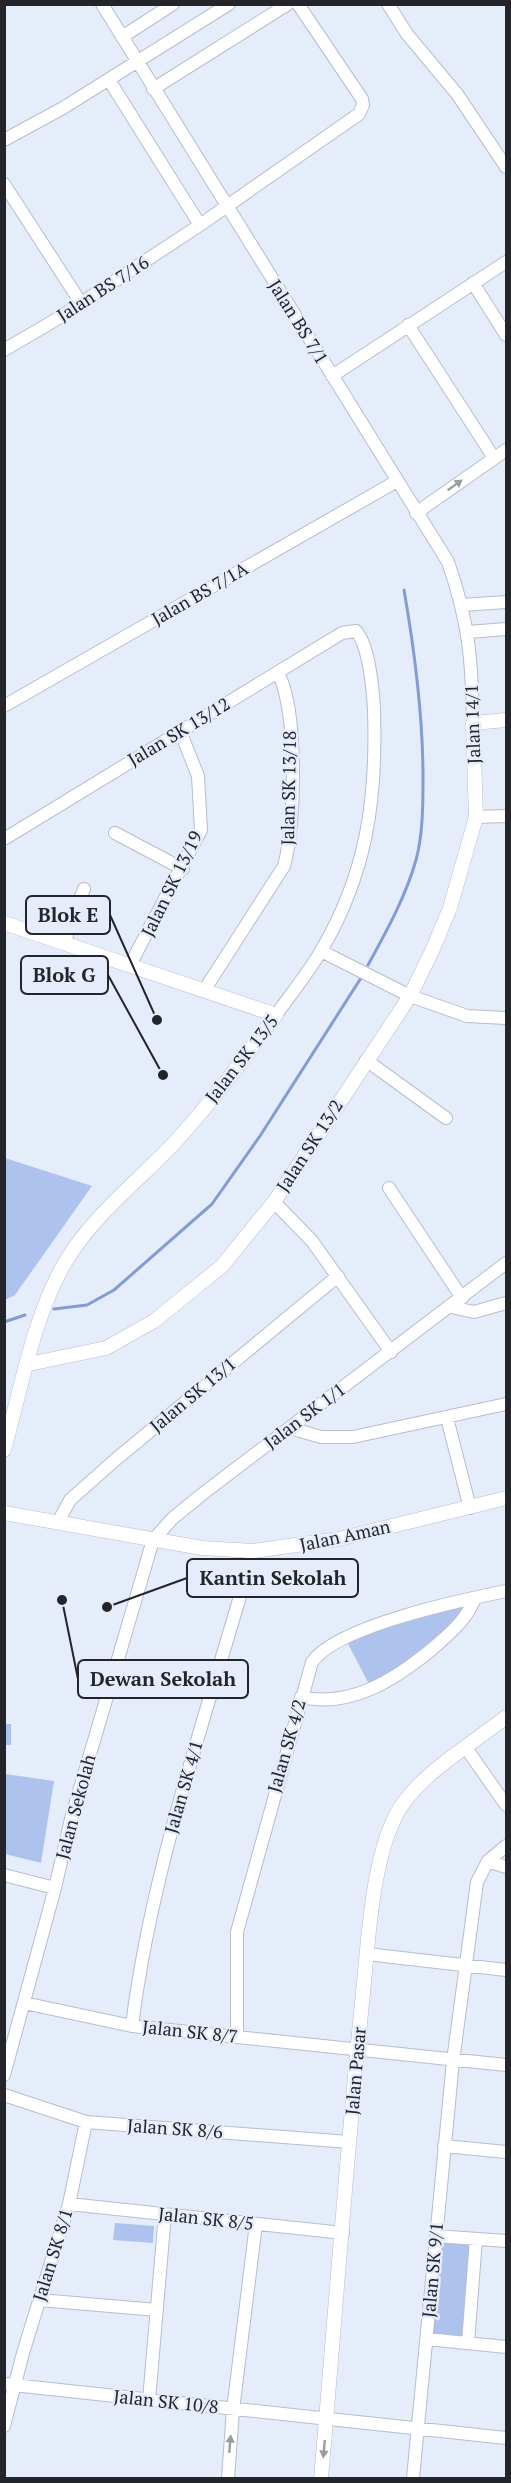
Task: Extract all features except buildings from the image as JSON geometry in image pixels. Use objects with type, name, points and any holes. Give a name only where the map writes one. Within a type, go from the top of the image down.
[{"type":"street","name":"Jalan BS 7/1","points":[[102,4],[139,62],[153,90],[448,562],[463,605]]},
{"type":"street","points":[[123,37],[173,4]]},
{"type":"street","points":[[4,140],[139,62],[229,4]]},
{"type":"street","points":[[153,90],[288,4]]},
{"type":"street","points":[[226,205],[362,110],[362,99],[298,4]]},
{"type":"street","points":[[388,4],[407,34],[452,87],[507,167]]},
{"type":"street","points":[[108,80],[200,225]]},
{"type":"street","points":[[4,184],[81,303]]},
{"type":"street","name":"Jalan BS 7/16","points":[[4,350],[81,303],[200,225],[226,205]]},
{"type":"street","points":[[332,376],[507,262]]},
{"type":"street","points":[[473,283],[507,335]]},
{"type":"street","points":[[408,325],[494,458]]},
{"type":"street","points":[[416,513],[507,450]]},
{"type":"street","name":"Jalan BS 7/1A","points":[[4,706],[397,481]]},
{"type":"street","points":[[463,605],[507,602]]},
{"type":"street","name":"Jalan 14/1","points":[[463,605],[468,632],[476,817]]},
{"type":"street","points":[[468,632],[507,629]]},
{"type":"street","name":"Jalan SK 13/12","points":[[4,839],[342,633],[356,631]]},
{"type":"street","name":"Jalan SK 13/5","points":[[4,1450],[45,1301],[67,1259],[111,1206],[189,1126],[230,1078],[321,951],[353,887],[372,806],[375,752],[373,697],[363,641],[356,631]]},
{"type":"street","name":"Jalan SK 13/18","points":[[205,989],[284,866],[289,850],[291,825],[289,701],[286,686],[278,673]]},
{"type":"street","points":[[473,723],[507,720]]},
{"type":"street","name":"Jalan SK 13/19","points":[[130,965],[183,869],[202,823],[196,766],[180,731]]},
{"type":"street","points":[[476,817],[507,816]]},
{"type":"street","name":"Jalan SK 13/2","points":[[28,1364],[106,1348],[154,1320],[222,1266],[274,1202],[410,996],[450,908],[476,817]]},
{"type":"street","points":[[115,833],[183,869]]},
{"type":"street","points":[[65,944],[70,922],[84,889]]},
{"type":"street","points":[[4,924],[205,989],[276,1015]]},
{"type":"street","points":[[321,951],[410,996],[467,1016],[507,1018]]},
{"type":"street","points":[[366,1060],[446,1118]]},
{"type":"street","points":[[389,1188],[462,1298]]},
{"type":"street","points":[[274,1202],[312,1240],[391,1352]]},
{"type":"street","name":"Jalan SK 1/1","points":[[153,1540],[173,1518],[507,1263]]},
{"type":"street","name":"Jalan SK 13/1","points":[[58,1522],[70,1500],[115,1460],[338,1276]]},
{"type":"street","points":[[451,1307],[474,1312],[507,1304]]},
{"type":"street","points":[[290,1428],[321,1437],[353,1437],[507,1404]]},
{"type":"street","points":[[447,1418],[470,1508]]},
{"type":"street","name":"Jalan Aman","points":[[4,1513],[202,1548],[253,1551],[339,1539],[507,1498]]},
{"type":"street","name":"Jalan Sekolah","points":[[4,2074],[55,1888],[71,1819],[153,1540]]},
{"type":"street","name":"Jalan SK 4/1","points":[[132,2026],[154,1897],[177,1808],[253,1551]]},
{"type":"street","name":"Jalan SK 4/2","points":[[237,2037],[237,1932],[312,1662],[327,1647],[372,1627],[507,1591]]},
{"type":"street","points":[[301,1697],[316,1700],[338,1698],[364,1693],[385,1683],[404,1671],[461,1624],[475,1598]]},
{"type":"street","name":"Jalan Pasar","points":[[321,2478],[357,2048],[380,1864],[399,1809],[413,1790],[507,1717]]},
{"type":"street","points":[[466,1748],[507,1805]]},
{"type":"street","points":[[488,1861],[507,1846]]},
{"type":"street","points":[[488,1861],[507,1867]]},
{"type":"street","name":"Jalan SK 9/1","points":[[413,2478],[453,2061],[477,1882],[488,1861]]},
{"type":"street","points":[[4,1875],[55,1888]]},
{"type":"street","points":[[367,1954],[507,1970]]},
{"type":"street","name":"Jalan SK 8/7","points":[[24,2003],[132,2026],[507,2065]]},
{"type":"street","name":"Jalan SK 8/6","points":[[4,2095],[86,2122],[349,2142]]},
{"type":"street","name":"Jalan SK 8/1","points":[[4,2426],[10,2385],[40,2300],[69,2204],[86,2122]]},
{"type":"street","points":[[444,2146],[507,2152]]},
{"type":"street","name":"Jalan SK 8/5","points":[[69,2204],[343,2233]]},
{"type":"street","points":[[149,2400],[165,2214]]},
{"type":"street","points":[[228,2478],[233,2410],[256,2224]]},
{"type":"street","points":[[436,2236],[507,2241]]},
{"type":"street","points":[[468,2343],[476,2239]]},
{"type":"street","points":[[40,2300],[157,2310]]},
{"type":"street","points":[[427,2339],[507,2347]]},
{"type":"street","name":"Jalan SK 10/8","points":[[10,2385],[507,2438]]},
{"type":"shaded area","points":[[5,1158],[92,1186],[15,1295],[5,1300]]},
{"type":"shaded area","points":[[461,1607],[466,1609],[464,1615],[399,1666],[369,1684],[347,1642],[377,1630]]},
{"type":"shaded area","points":[[5,1724],[11,1724],[11,1745],[5,1745]]},
{"type":"shaded area","points":[[5,1774],[54,1781],[41,1863],[5,1854]]},
{"type":"shaded area","points":[[115,2223],[154,2226],[153,2243],[113,2240]]},
{"type":"shaded area","points":[[440,2241],[472,2244],[464,2336],[432,2334]]},
{"type":"waterway","points":[[368,965],[407,887],[416,860],[423,809],[420,707],[404,590]]},
{"type":"waterway","points":[[54,1309],[87,1305],[114,1290],[212,1204],[260,1136],[361,978]]},
{"type":"waterway","points":[[4,1322],[25,1315]]},
{"type":"place","name":"Blok E","points":[[157,1020]]},
{"type":"place","name":"Blok G","points":[[163,1075]]},
{"type":"place","name":"Dewan Sekolah","points":[[62,1600]]},
{"type":"place","name":"Kantin Sekolah","points":[[107,1607]]}]
